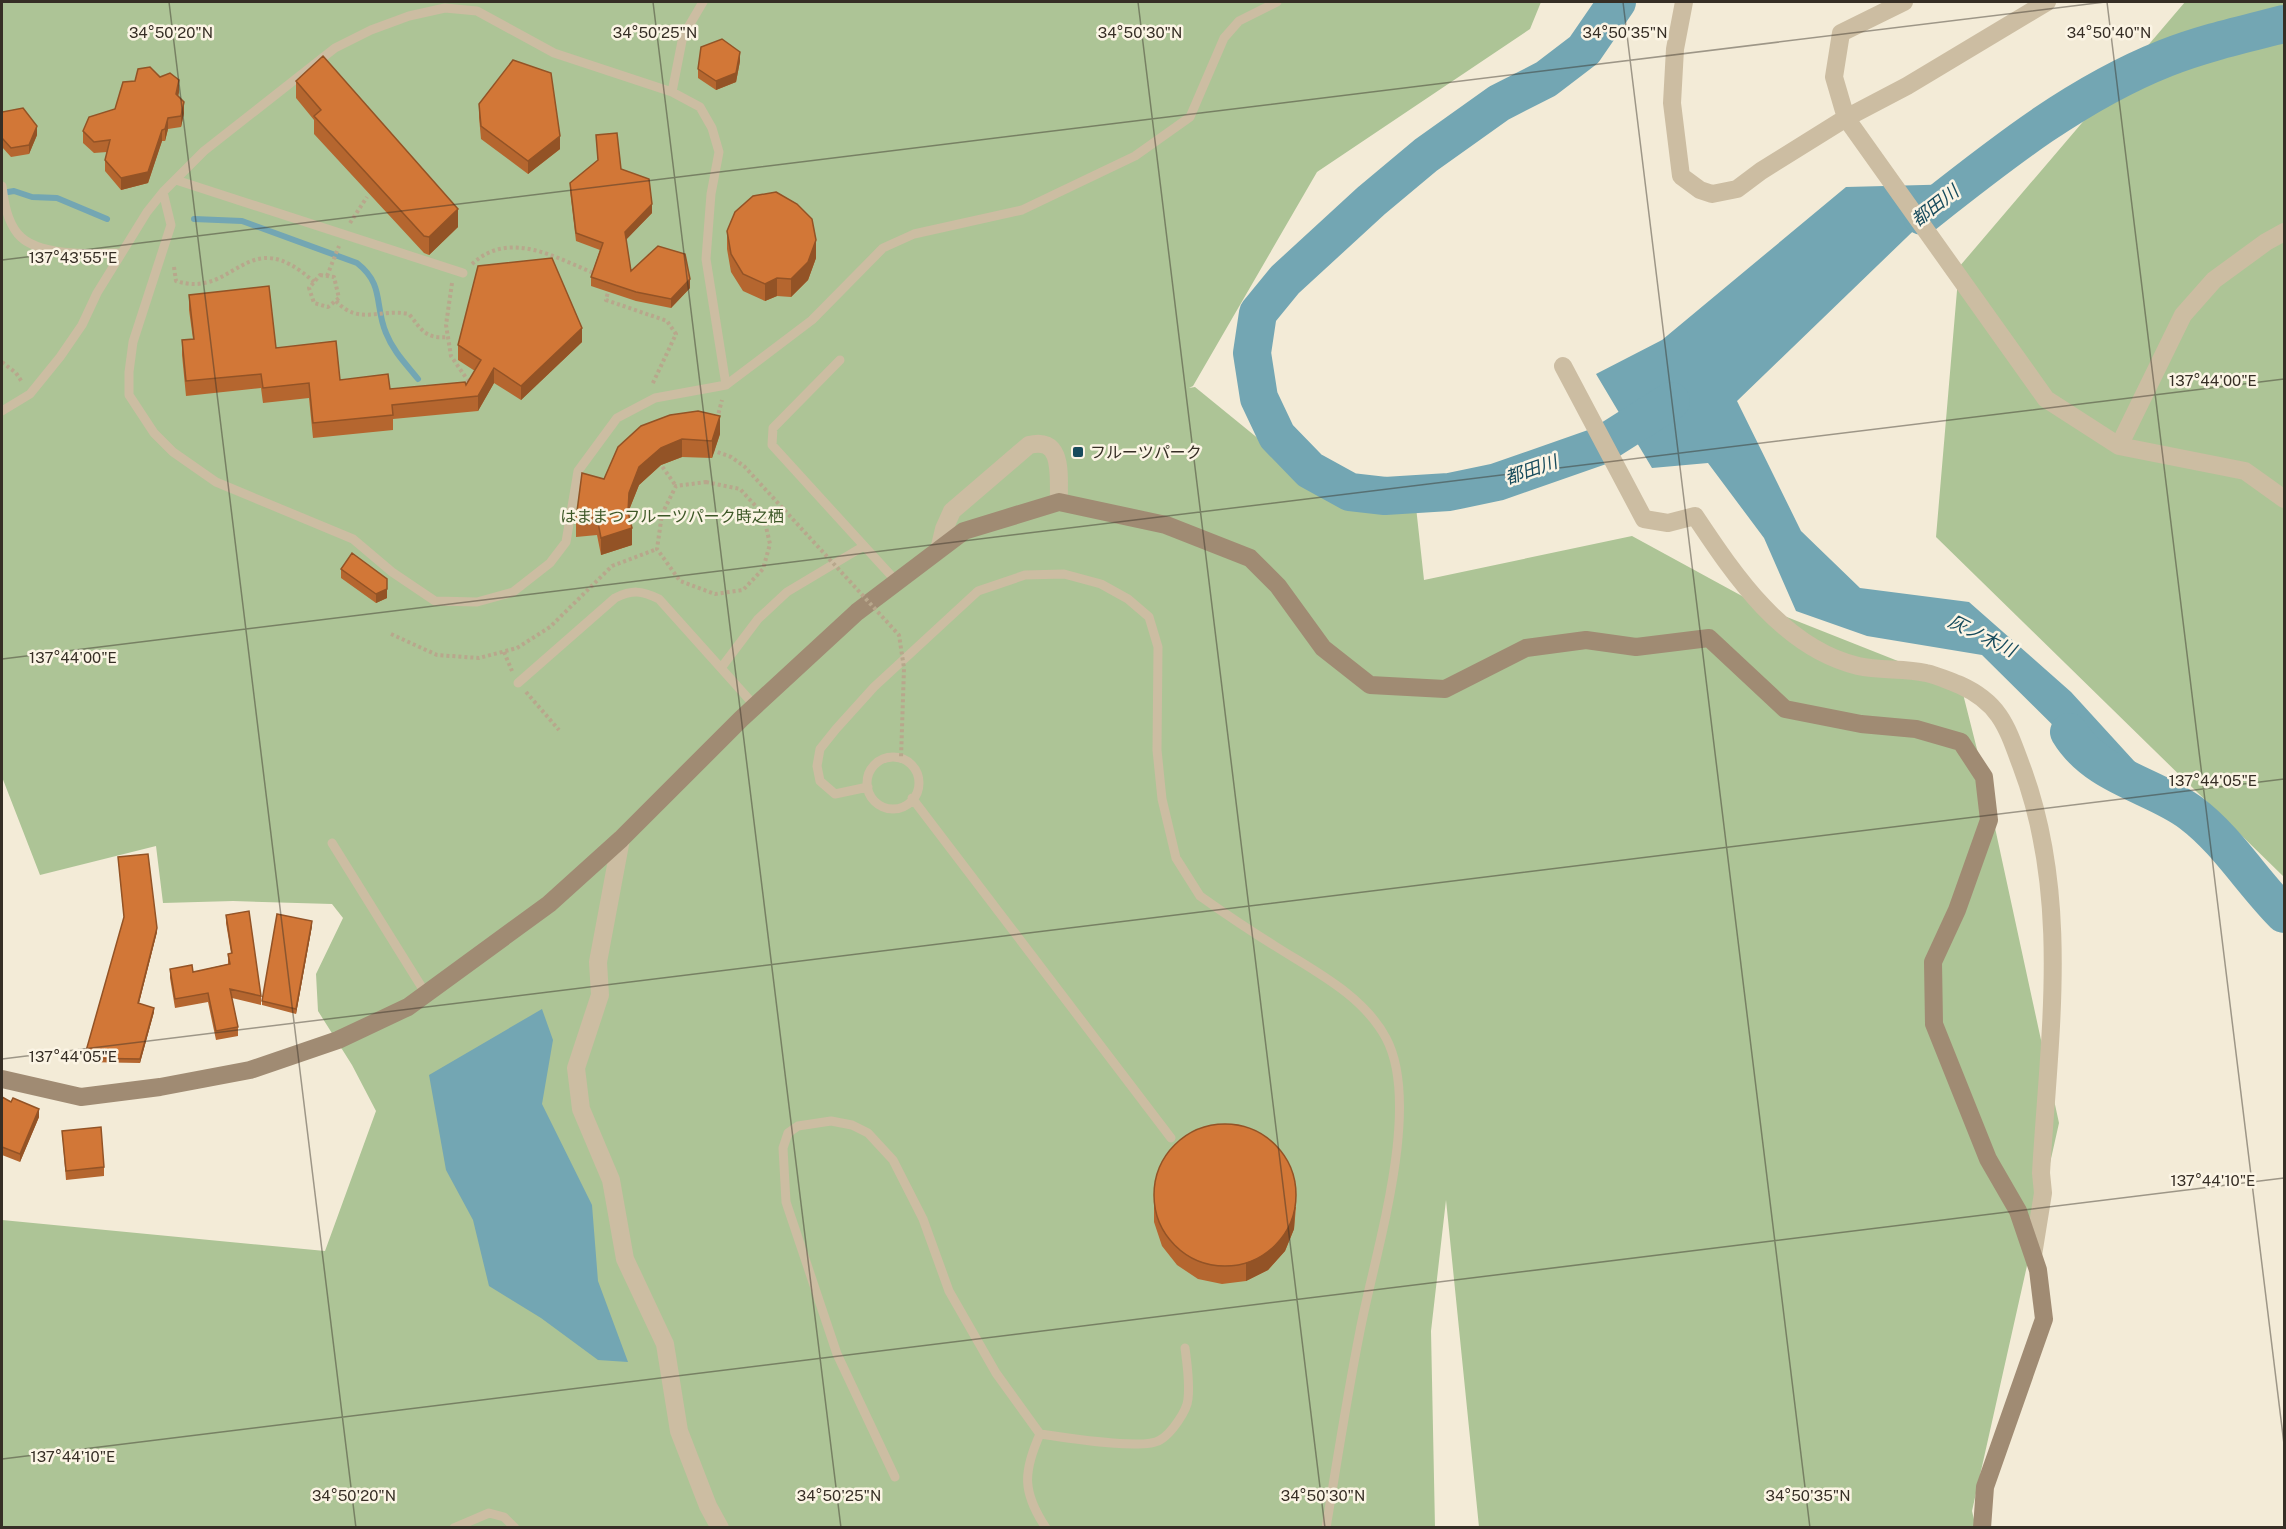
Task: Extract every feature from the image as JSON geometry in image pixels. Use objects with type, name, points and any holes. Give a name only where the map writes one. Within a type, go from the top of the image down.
[{"type":"street","points":[[1684,2],[1675,49],[1672,103],[1681,176],[1700,190],[1712,194],[1737,189],[1761,171],[1846,118],[1907,86],[2047,2]]},
{"type":"street","points":[[1904,2],[1841,33],[1834,77],[1846,118],[2046,399],[2119,446],[2246,471],[2284,499]]},
{"type":"street","points":[[2119,446],[2183,315],[2214,280],[2266,242],[2284,232]]},
{"type":"street","points":[[1563,366],[1644,519],[1668,523],[1695,516],[1761,605],[1801,639],[1836,660],[1861,667],[1926,673],[1969,691],[1985,701],[2005,722],[2026,776],[2043,833],[2052,895],[2055,971],[2041,1173],[2043,1193],[2033,1255]]},
{"type":"street","points":[[939,550],[944,529],[952,511],[1029,445],[1041,442],[1048,445],[1058,459],[1059,502]]},
{"type":"street","points":[[2,1079],[81,1097],[160,1087],[250,1070],[338,1040],[408,1007],[549,904],[621,839],[755,706],[857,612],[964,531],[1059,502],[1166,525],[1250,558],[1278,586],[1323,648],[1370,685],[1445,689],[1526,648],[1586,640],[1636,646],[1709,638],[1785,709],[1861,724],[1916,729],[1961,742],[1984,777],[1989,819],[1957,910],[1933,962],[1934,1024],[1988,1159],[2018,1211],[2038,1270],[2044,1318],[1985,1487],[1982,1527]]},
{"type":"street","points":[[621,839],[598,962],[600,995],[576,1068],[581,1109],[611,1180],[625,1259],[665,1344],[679,1431],[708,1506],[720,1527]]},
{"type":"lane","points":[[672,92],[683,36],[703,2]]},
{"type":"lane","points":[[163,192],[171,225],[133,342],[129,395],[141,417],[173,452],[216,482],[353,539],[392,572],[435,602],[477,602],[513,592],[550,563],[566,542],[578,471],[616,418],[655,398],[726,385],[812,320],[883,248],[914,234],[1022,210],[1135,156],[1190,117],[1214,57],[1224,38],[1239,21],[1277,2]]},
{"type":"lane","points":[[2,411],[30,394],[82,325],[97,293],[121,253],[163,192],[204,151],[335,48],[371,30],[409,16],[445,8],[477,10],[554,53],[672,92],[700,107],[712,128],[719,152],[711,195],[706,259],[726,385]]},
{"type":"lane","points":[[176,180],[463,273]]},
{"type":"lane","points":[[2,186],[4,207],[18,235],[47,250],[82,254],[121,253]]},
{"type":"lane","points":[[840,360],[773,428],[772,445],[897,582]]},
{"type":"lane","points":[[720,668],[758,619],[787,592],[864,546]]},
{"type":"lane","points":[[868,787],[836,794],[820,781],[817,766],[820,749],[874,687],[978,591],[1025,575],[1064,574],[1101,584],[1128,599],[1149,617],[1158,647],[1157,750],[1162,799],[1180,866],[1200,896],[1343,990],[1365,1011],[1385,1037],[1397,1069],[1399,1122],[1388,1210],[1360,1329],[1326,1527]]},
{"type":"lane","points":[[518,683],[615,598],[631,590],[646,592],[659,599],[755,706]]},
{"type":"lane","points":[[891,757],[901,758],[916,770],[920,781],[907,804],[895,809],[881,806],[870,795],[868,787],[870,769],[879,761],[891,757]]},
{"type":"lane","points":[[912,798],[1171,1138]]},
{"type":"lane","points":[[332,843],[426,994]]},
{"type":"lane","points":[[895,1477],[837,1354],[786,1202],[783,1148],[789,1133],[798,1126],[831,1120],[852,1125],[868,1133],[893,1160],[923,1219],[948,1291],[996,1372],[1040,1434],[1117,1443],[1160,1441],[1177,1422],[1188,1401],[1185,1348]]},
{"type":"lane","points":[[1040,1434],[1028,1462],[1026,1488],[1046,1527]]},
{"type":"lane","points":[[454,1527],[489,1513],[504,1517],[515,1527]]},
{"type":"path","points":[[168,234],[176,281],[202,285],[221,279],[245,262],[263,258],[281,260],[297,267],[314,282]]},
{"type":"path","points":[[327,276],[340,243]]},
{"type":"path","points":[[473,388],[451,356],[446,325],[449,286],[480,256],[506,246],[535,249],[603,276]]},
{"type":"path","points":[[320,275],[334,277],[339,298],[328,307],[314,303],[309,288],[314,282],[320,275]]},
{"type":"path","points":[[611,279],[606,300],[667,321],[676,334],[644,404]]},
{"type":"path","points":[[336,301],[352,314],[365,316],[396,311],[409,314],[424,332],[433,338],[448,337]]},
{"type":"path","points":[[2,362],[16,373],[30,394]]},
{"type":"path","points":[[716,423],[726,385]]},
{"type":"path","points":[[711,440],[708,448],[731,457],[744,466],[899,635],[904,668],[901,758]]},
{"type":"path","points":[[654,454],[675,486]]},
{"type":"path","points":[[706,482],[740,489],[763,514],[770,544],[763,569],[743,590],[715,594],[681,580],[657,549],[662,513],[675,486],[706,482]]},
{"type":"path","points":[[391,634],[437,655],[479,658],[518,648],[550,627],[612,566],[657,549]]},
{"type":"green space","name":"はままつフルーツパーク時之栖","points":[[2,2],[1541,2],[1530,29],[1317,172],[1193,386],[1189,388],[1195,387],[1346,510],[1416,507],[1424,580],[1632,536],[1764,608],[1961,686],[1984,777],[2059,1123],[1972,1511],[1976,1528],[1479,1527],[1446,1200],[1431,1331],[1435,1527],[2,1527],[2,1220],[325,1251],[376,1111],[352,1065],[318,1011],[316,974],[343,918],[332,904],[233,901],[163,903],[156,846],[40,875],[2,777]]},
{"type":"green space","points":[[2185,2],[2284,2],[2284,877],[1936,537],[1959,267]]},
{"type":"water","points":[[1962,184],[1737,401],[1801,531],[1860,588],[1969,602],[2071,692],[2166,796],[2086,758],[1982,655],[1867,636],[1796,611],[1764,538],[1708,463],[1652,468],[1596,374],[1662,340],[1846,187]]},
{"type":"water","points":[[542,1009],[553,1040],[542,1104],[592,1205],[598,1281],[628,1362],[598,1360],[541,1318],[489,1286],[473,1220],[446,1170],[429,1075]]},
{"type":"building","points":[[722,39],[740,52],[736,73],[716,81],[698,69],[701,47]]},
{"type":"building","points":[[323,56],[458,209],[429,237],[424,236],[314,116],[321,110],[296,81]]},
{"type":"building","points":[[513,60],[551,73],[560,136],[528,161],[481,126],[479,104]]},
{"type":"building","points":[[150,67],[160,77],[170,73],[179,80],[176,94],[184,102],[181,116],[168,118],[148,172],[121,178],[105,160],[110,140],[94,142],[83,131],[89,117],[115,109],[123,82],[135,81],[138,69]]},
{"type":"building","points":[[23,108],[37,126],[29,145],[11,148],[2,138],[2,112]]},
{"type":"building","points":[[617,133],[621,169],[649,179],[652,204],[625,232],[631,271],[658,246],[685,254],[690,279],[671,299],[636,292],[591,277],[603,243],[576,233],[570,183],[598,160],[596,135]]},
{"type":"building","points":[[776,192],[797,204],[812,219],[816,240],[808,262],[791,279],[777,278],[765,284],[743,274],[731,254],[727,231],[735,212],[753,196]]},
{"type":"building","points":[[552,258],[582,328],[521,386],[494,368],[478,396],[392,405],[393,415],[313,423],[309,383],[263,388],[261,374],[186,381],[182,340],[194,339],[189,295],[269,286],[276,348],[336,341],[340,380],[388,374],[390,389],[465,382],[466,385],[481,360],[458,345],[478,266]]},
{"type":"building","points":[[698,411],[720,416],[712,441],[682,439],[661,448],[639,467],[629,493],[628,512],[632,528],[601,538],[597,517],[576,519],[582,473],[604,479],[618,447],[641,426],[670,415]]},
{"type":"building","points":[[352,553],[387,579],[387,589],[376,594],[341,569]]},
{"type":"building","points":[[148,854],[157,928],[138,1003],[154,1008],[140,1059],[84,1058],[124,917],[118,857]]},
{"type":"building","points":[[249,911],[261,996],[230,989],[238,1027],[216,1031],[208,993],[175,999],[170,969],[192,965],[193,972],[230,964],[228,954],[232,953],[226,915]]},
{"type":"building","points":[[277,914],[312,921],[296,1009],[262,1001]]},
{"type":"building","points":[[2,1097],[11,1102],[13,1098],[39,1109],[20,1154],[2,1147]]},
{"type":"building","points":[[1225,1124],[1252,1130],[1275,1145],[1290,1168],[1296,1195],[1290,1222],[1275,1245],[1252,1260],[1225,1266],[1198,1260],[1175,1245],[1160,1222],[1154,1195],[1160,1168],[1175,1145],[1198,1130]]},
{"type":"building","points":[[101,1127],[104,1167],[66,1171],[62,1131]]},
{"type":"waterway","name":"都田川","points":[[1617,2],[1584,50],[1546,79],[1499,103],[1426,155],[1371,201],[1285,280],[1258,313],[1252,353],[1259,398],[1277,436],[1310,470],[1350,492],[1385,496],[1449,492],[1497,482],[1600,446],[1671,401]]},
{"type":"waterway","name":"都田川","points":[[1922,216],[2038,128],[2100,89],[2180,53],[2284,24]]},
{"type":"waterway","points":[[2,193],[14,191],[32,197],[57,198],[107,219]]},
{"type":"waterway","points":[[194,219],[242,221],[357,263],[372,279],[378,296],[382,323],[392,346],[418,379]]},
{"type":"waterway","name":"灰ノ木川","points":[[2069,732],[2094,760],[2126,779],[2176,803],[2204,824],[2228,848],[2284,914]]},
{"type":"place","name":"フルーツパーク","points":[[1078,452]]}]
